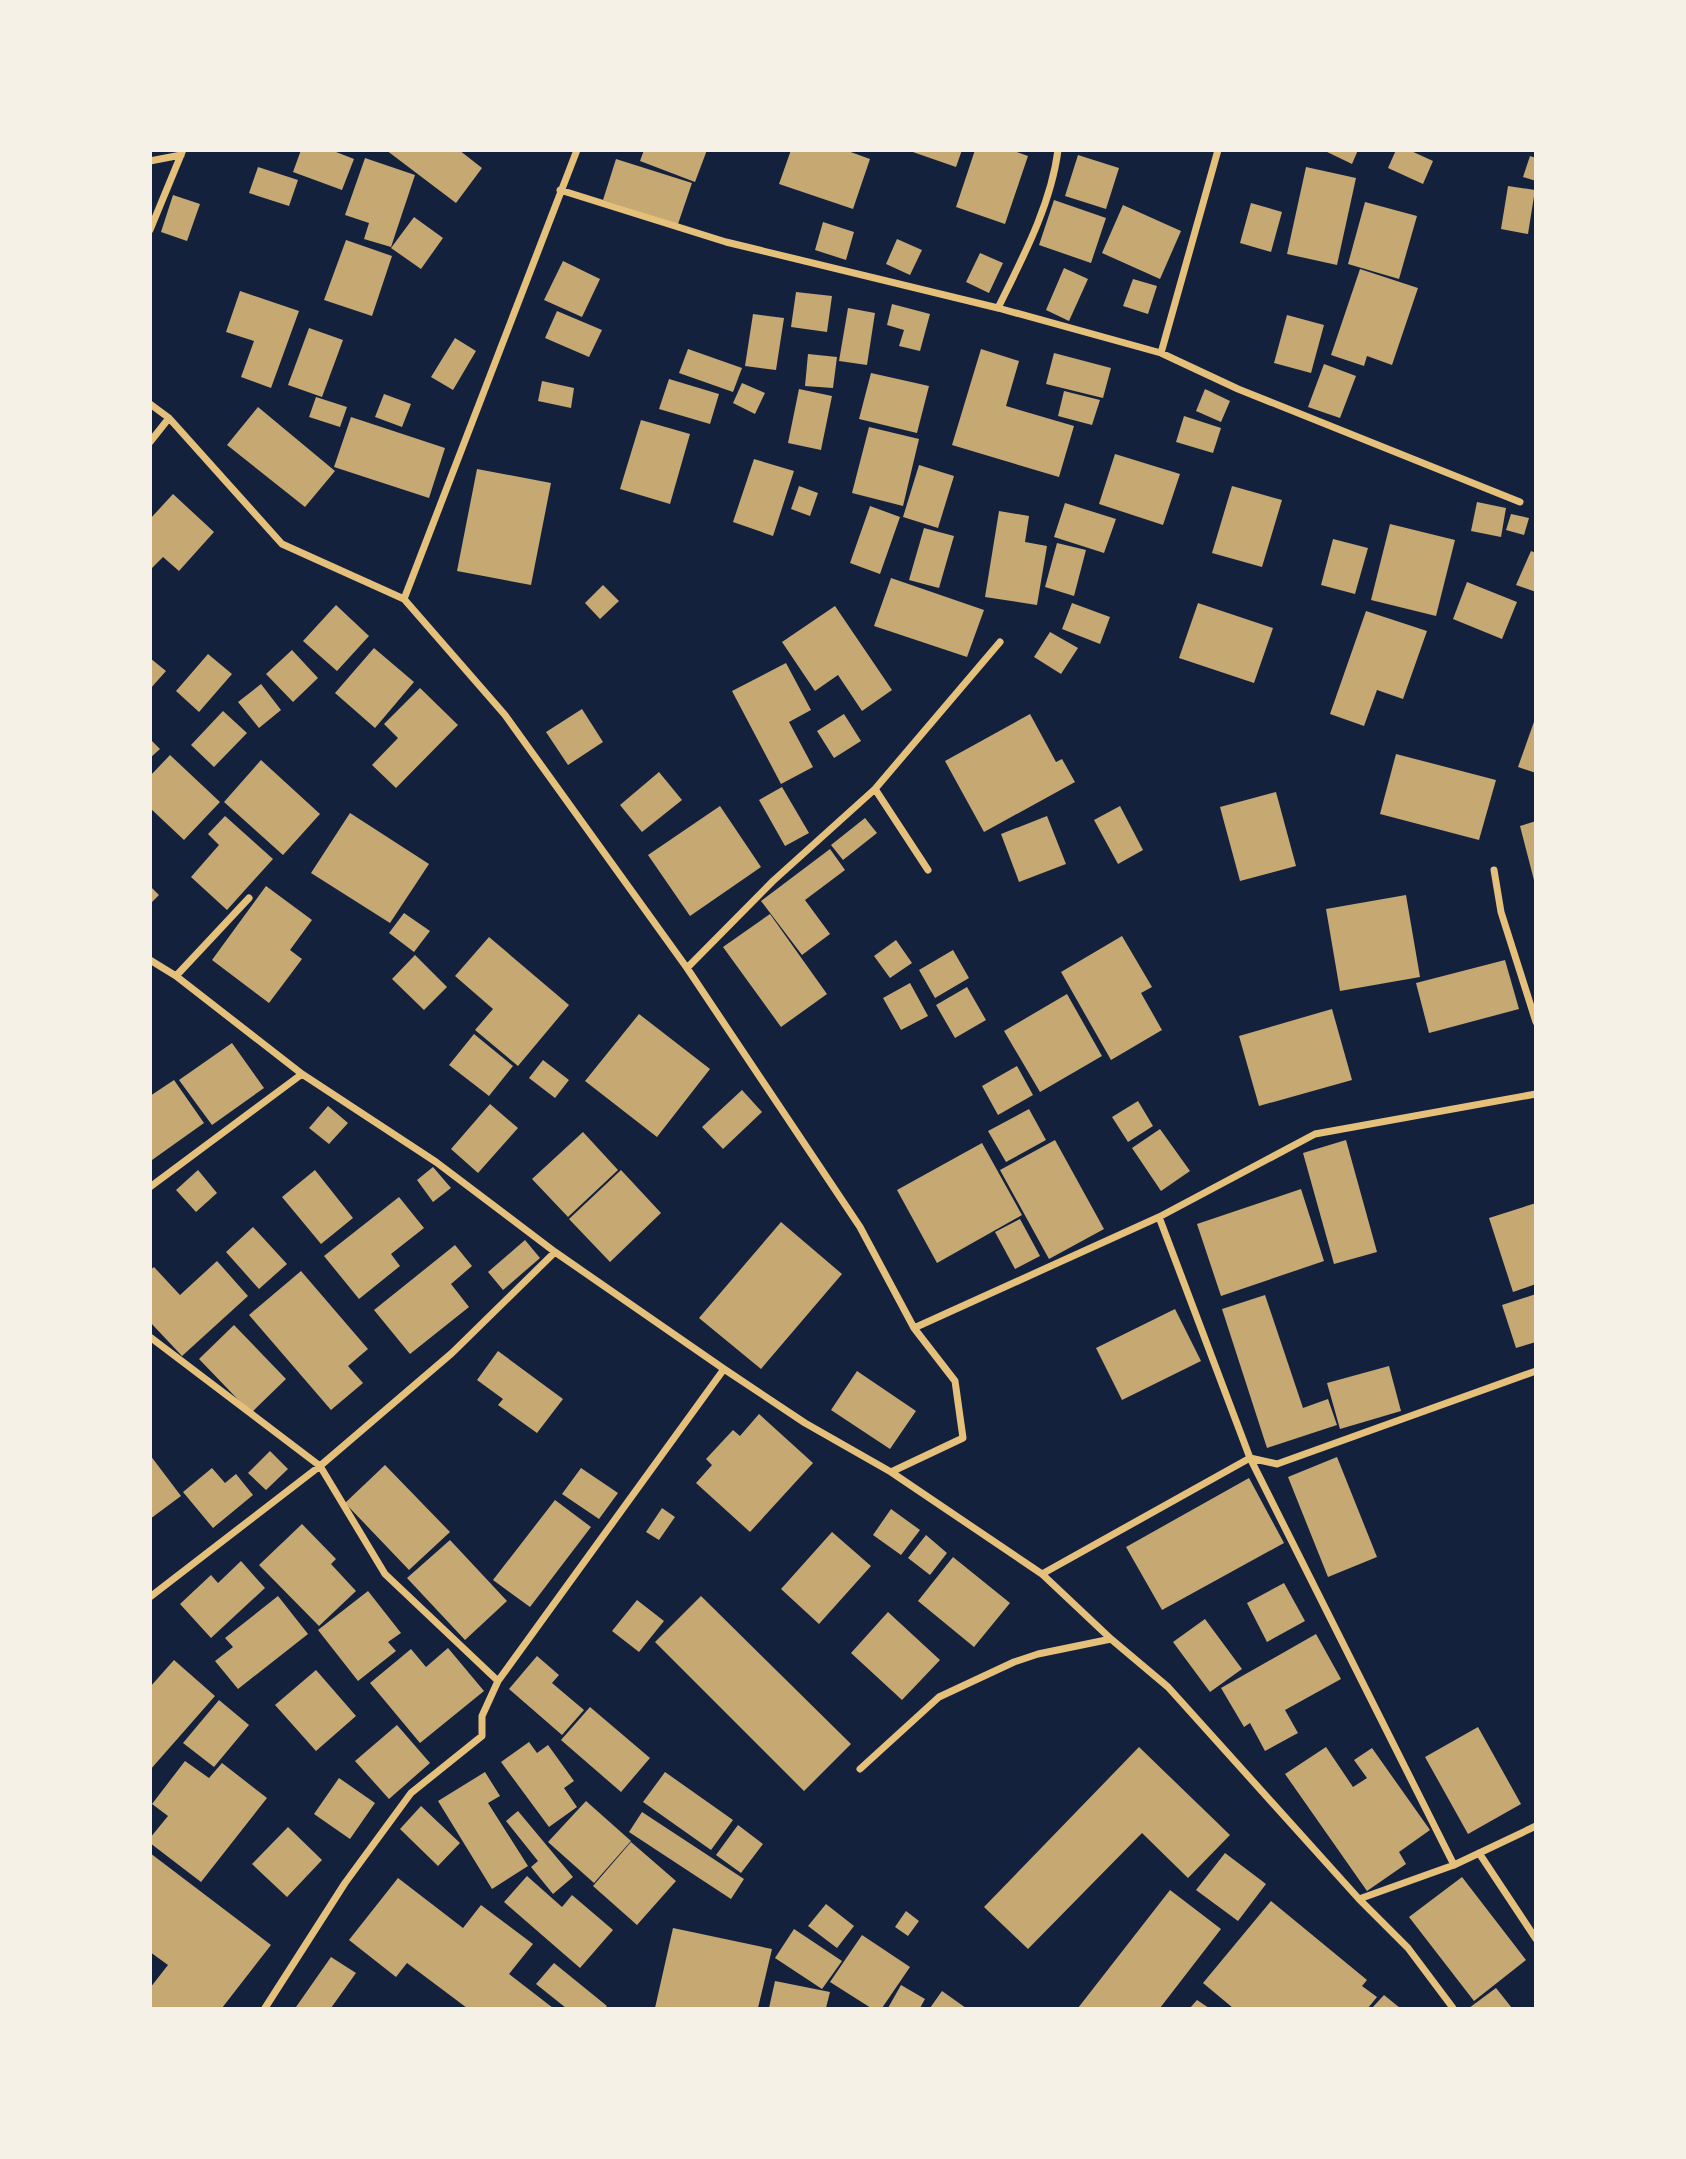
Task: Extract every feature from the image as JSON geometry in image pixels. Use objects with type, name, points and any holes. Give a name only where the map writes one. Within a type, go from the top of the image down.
[{"type":"street","points":[[404,599],[576,150]]},
{"type":"street","points":[[998,308],[1048,195],[1058,150]]},
{"type":"street","points":[[1161,353],[1218,150]]},
{"type":"street","points":[[150,161],[182,153]]},
{"type":"street","points":[[150,229],[182,153]]},
{"type":"street","points":[[560,190],[726,242],[998,308],[1161,353],[1238,388],[1520,502]]},
{"type":"street","points":[[150,404],[169,418],[282,544],[404,599],[505,715],[687,968],[860,1227],[914,1328],[955,1381],[964,1438],[891,1472]]},
{"type":"street","points":[[150,442],[169,418]]},
{"type":"street","points":[[687,968],[773,881],[875,789],[1000,642]]},
{"type":"street","points":[[875,789],[928,870]]},
{"type":"street","points":[[1494,870],[1501,912],[1535,1022]]},
{"type":"street","points":[[176,976],[249,898]]},
{"type":"street","points":[[150,960],[176,976],[302,1074],[436,1162],[555,1252],[724,1369],[805,1423],[891,1472],[1042,1574],[1111,1639],[1168,1687],[1359,1899],[1408,1948],[1453,2008]]},
{"type":"street","points":[[150,1187],[302,1074]]},
{"type":"street","points":[[914,1328],[1159,1217],[1315,1134],[1535,1094]]},
{"type":"street","points":[[1159,1217],[1250,1458],[1454,1865]]},
{"type":"street","points":[[150,1597],[320,1466],[452,1353],[555,1252]]},
{"type":"street","points":[[150,1337],[320,1466],[385,1574],[498,1681]]},
{"type":"street","points":[[265,2008],[345,1883],[411,1793],[482,1736],[482,1716],[498,1681],[724,1369]]},
{"type":"street","points":[[1042,1574],[1250,1458],[1277,1464],[1535,1371]]},
{"type":"street","points":[[860,1769],[939,1697],[1014,1662],[1038,1654],[1111,1639]]},
{"type":"street","points":[[1359,1899],[1454,1865],[1535,1826]]},
{"type":"street","points":[[1479,1853],[1535,1939]]},
{"type":"building","points":[[301,150],[331,150],[354,159],[342,190],[293,172]]},
{"type":"building","points":[[386,150],[459,150],[482,168],[456,203]]},
{"type":"building","points":[[644,150],[707,150],[695,182],[640,161]]},
{"type":"building","points":[[791,150],[845,150],[870,159],[853,209],[779,184]]},
{"type":"building","points":[[907,150],[962,150],[956,167]]},
{"type":"building","points":[[975,150],[1011,150],[1028,156],[1005,224],[956,207]]},
{"type":"building","points":[[1323,150],[1358,150],[1352,164]]},
{"type":"building","points":[[1396,150],[1409,150],[1433,161],[1423,184],[1388,168]]},
{"type":"building","points":[[1078,155],[1119,168],[1106,209],[1065,196]]},
{"type":"building","points":[[1530,156],[1536,158],[1536,181],[1523,177]]},
{"type":"building","points":[[365,158],[415,175],[391,247],[364,239],[369,223],[345,215]]},
{"type":"building","points":[[616,159],[692,183],[678,224],[603,200]]},
{"type":"building","points":[[258,167],[298,180],[289,206],[249,193]]},
{"type":"building","points":[[1306,167],[1356,178],[1337,265],[1287,254]]},
{"type":"building","points":[[1508,186],[1535,190],[1528,234],[1501,229]]},
{"type":"building","points":[[173,195],[200,204],[187,241],[161,232]]},
{"type":"building","points":[[1054,200],[1106,218],[1091,263],[1039,245]]},
{"type":"building","points":[[1365,202],[1417,216],[1399,279],[1348,264]]},
{"type":"building","points":[[1251,203],[1282,212],[1271,252],[1240,243]]},
{"type":"building","points":[[1123,205],[1181,231],[1160,279],[1102,253]]},
{"type":"building","points":[[414,217],[443,238],[421,269],[391,248]]},
{"type":"building","points":[[823,222],[854,232],[846,260],[815,250]]},
{"type":"building","points":[[897,239],[922,250],[910,275],[886,264]]},
{"type":"building","points":[[346,240],[392,256],[372,316],[324,300]]},
{"type":"building","points":[[980,253],[1003,263],[989,293],[966,282]]},
{"type":"building","points":[[563,261],[600,279],[582,317],[544,300]]},
{"type":"building","points":[[1064,268],[1088,279],[1069,321],[1046,310]]},
{"type":"building","points":[[1360,269],[1418,288],[1392,365],[1367,356],[1364,366],[1331,355]]},
{"type":"building","points":[[1133,279],[1157,286],[1148,314],[1123,306]]},
{"type":"building","points":[[240,291],[299,311],[271,388],[241,377],[254,341],[226,332]]},
{"type":"building","points":[[796,292],[832,296],[827,332],[791,327]]},
{"type":"building","points":[[892,304],[930,314],[920,351],[899,346],[904,330],[887,325]]},
{"type":"building","points":[[848,308],[875,313],[867,365],[839,361]]},
{"type":"building","points":[[557,311],[602,330],[589,357],[545,338]]},
{"type":"building","points":[[753,314],[784,318],[776,370],[745,366]]},
{"type":"building","points":[[1287,315],[1324,325],[1311,373],[1274,363]]},
{"type":"building","points":[[309,328],[343,340],[322,397],[288,385]]},
{"type":"building","points":[[455,338],[476,351],[453,390],[431,377]]},
{"type":"building","points":[[688,349],[742,368],[733,392],[679,373]]},
{"type":"building","points":[[981,349],[1019,361],[1006,406],[1074,426],[1059,477],[952,445]]},
{"type":"building","points":[[1054,353],[1111,368],[1103,398],[1046,384]]},
{"type":"building","points":[[808,354],[837,357],[833,388],[805,386]]},
{"type":"building","points":[[1324,364],[1356,376],[1340,418],[1308,407]]},
{"type":"building","points":[[871,373],[929,386],[917,433],[859,419]]},
{"type":"building","points":[[669,379],[719,394],[710,424],[659,409]]},
{"type":"building","points":[[542,381],[574,388],[571,408],[538,401]]},
{"type":"building","points":[[742,383],[765,393],[755,414],[733,403]]},
{"type":"building","points":[[799,389],[832,396],[821,450],[788,443]]},
{"type":"building","points":[[1205,389],[1230,401],[1221,422],[1196,411]]},
{"type":"building","points":[[1064,391],[1100,400],[1092,425],[1058,416]]},
{"type":"building","points":[[384,394],[411,404],[402,427],[375,417]]},
{"type":"building","points":[[316,397],[347,407],[340,427],[309,417]]},
{"type":"building","points":[[258,407],[335,471],[305,507],[227,445]]},
{"type":"building","points":[[1184,416],[1221,428],[1213,453],[1176,442]]},
{"type":"building","points":[[351,417],[445,448],[429,498],[334,467]]},
{"type":"building","points":[[641,420],[690,434],[670,504],[620,489]]},
{"type":"building","points":[[869,427],[919,439],[903,506],[852,493]]},
{"type":"building","points":[[1115,454],[1180,474],[1163,525],[1099,504]]},
{"type":"building","points":[[754,459],[794,471],[773,536],[733,522]]},
{"type":"building","points":[[919,465],[954,476],[938,528],[903,517]]},
{"type":"building","points":[[477,469],[551,483],[531,585],[457,571]]},
{"type":"building","points":[[799,486],[818,493],[810,516],[791,509]]},
{"type":"building","points":[[1232,486],[1282,500],[1262,567],[1212,553]]},
{"type":"building","points":[[173,494],[214,532],[179,571],[163,557],[150,570],[150,519]]},
{"type":"building","points":[[1477,502],[1506,508],[1501,537],[1471,531]]},
{"type":"building","points":[[1065,503],[1116,519],[1104,553],[1054,537]]},
{"type":"building","points":[[870,506],[900,517],[880,574],[850,563]]},
{"type":"building","points":[[999,511],[1029,516],[1025,542],[1047,546],[1037,605],[985,597]]},
{"type":"building","points":[[1511,514],[1529,518],[1524,535],[1506,530]]},
{"type":"building","points":[[1390,524],[1455,540],[1436,616],[1371,600]]},
{"type":"building","points":[[924,528],[954,536],[939,588],[909,580]]},
{"type":"building","points":[[1333,539],[1368,548],[1355,594],[1321,585]]},
{"type":"building","points":[[1057,543],[1086,550],[1074,596],[1045,587]]},
{"type":"building","points":[[1531,551],[1536,553],[1536,592],[1516,585]]},
{"type":"building","points":[[891,578],[984,610],[967,657],[874,626]]},
{"type":"building","points":[[1467,582],[1517,602],[1502,639],[1453,619]]},
{"type":"building","points":[[603,585],[619,601],[600,619],[585,603]]},
{"type":"building","points":[[1072,603],[1110,617],[1100,644],[1062,629]]},
{"type":"building","points":[[1198,603],[1273,628],[1254,683],[1179,658]]},
{"type":"building","points":[[336,605],[369,636],[337,671],[303,641]]},
{"type":"building","points":[[835,606],[892,690],[862,711],[838,675],[815,691],[782,642]]},
{"type":"building","points":[[1366,611],[1427,631],[1403,699],[1377,690],[1364,726],[1330,714]]},
{"type":"building","points":[[1050,632],[1078,648],[1061,674],[1034,657]]},
{"type":"building","points":[[374,648],[414,682],[375,728],[335,693]]},
{"type":"building","points":[[292,650],[318,678],[293,702],[266,674]]},
{"type":"building","points":[[208,654],[232,674],[199,712],[176,691]]},
{"type":"building","points":[[150,658],[166,671],[150,689]]},
{"type":"building","points":[[786,663],[811,710],[789,722],[813,767],[781,784],[732,691]]},
{"type":"building","points":[[261,684],[281,710],[259,728],[238,702]]},
{"type":"building","points":[[420,688],[458,725],[396,788],[372,765],[398,738],[384,724]]},
{"type":"building","points":[[582,709],[603,742],[568,765],[546,732]]},
{"type":"building","points":[[223,711],[247,733],[214,767],[191,745]]},
{"type":"building","points":[[844,714],[861,741],[834,758],[817,731]]},
{"type":"building","points":[[1030,714],[1056,762],[1062,759],[1075,782],[984,832],[945,761]]},
{"type":"building","points":[[1536,719],[1536,773],[1518,767]]},
{"type":"building","points":[[150,739],[160,749],[150,758]]},
{"type":"building","points":[[1396,754],[1496,780],[1479,840],[1380,814]]},
{"type":"building","points":[[170,755],[220,802],[184,840],[150,808],[150,776]]},
{"type":"building","points":[[261,760],[320,814],[283,855],[224,802]]},
{"type":"building","points":[[659,772],[682,800],[642,832],[620,805]]},
{"type":"building","points":[[782,787],[809,833],[785,846],[759,800]]},
{"type":"building","points":[[1276,792],[1296,866],[1240,881],[1220,807]]},
{"type":"building","points":[[720,806],[761,867],[690,916],[648,855]]},
{"type":"building","points":[[1120,806],[1143,850],[1118,864],[1094,820]]},
{"type":"building","points":[[350,813],[429,864],[390,923],[311,873]]},
{"type":"building","points":[[225,816],[273,859],[227,910],[191,877],[219,845],[208,834]]},
{"type":"building","points":[[1047,816],[1066,864],[1019,882],[1001,834]]},
{"type":"building","points":[[865,818],[877,833],[843,860],[831,845]]},
{"type":"building","points":[[1536,821],[1536,884],[1535,884],[1520,826]]},
{"type":"building","points":[[830,849],[845,870],[805,900],[830,934],[802,955],[761,901]]},
{"type":"building","points":[[150,886],[159,895],[150,904]]},
{"type":"building","points":[[266,886],[312,920],[290,950],[302,959],[269,1003],[212,960]]},
{"type":"building","points":[[1406,895],[1420,977],[1340,991],[1326,909]]},
{"type":"building","points":[[404,913],[430,931],[414,952],[389,933]]},
{"type":"building","points":[[770,914],[827,994],[781,1027],[723,947]]},
{"type":"building","points":[[1122,936],[1152,987],[1141,993],[1162,1030],[1111,1060],[1061,972]]},
{"type":"building","points":[[489,937],[569,1005],[518,1066],[475,1030],[493,1009],[455,976]]},
{"type":"building","points":[[896,940],[912,963],[890,978],[874,956]]},
{"type":"building","points":[[953,950],[969,978],[935,998],[919,970]]},
{"type":"building","points":[[415,955],[447,987],[424,1010],[392,979]]},
{"type":"building","points":[[1505,960],[1519,1009],[1429,1033],[1416,983]]},
{"type":"building","points":[[910,983],[928,1016],[901,1030],[883,998]]},
{"type":"building","points":[[967,987],[986,1020],[955,1038],[936,1005]]},
{"type":"building","points":[[1067,994],[1102,1056],[1040,1092],[1004,1031]]},
{"type":"building","points":[[1332,1009],[1352,1080],[1259,1106],[1239,1036]]},
{"type":"building","points":[[639,1014],[710,1069],[657,1137],[585,1081]]},
{"type":"building","points":[[474,1034],[513,1066],[489,1096],[449,1065]]},
{"type":"building","points":[[232,1043],[264,1088],[212,1125],[179,1080]]},
{"type":"building","points":[[543,1060],[569,1080],[555,1098],[529,1078]]},
{"type":"building","points":[[1017,1066],[1033,1095],[998,1115],[982,1086]]},
{"type":"building","points":[[174,1080],[204,1123],[152,1160],[150,1096]]},
{"type":"building","points":[[742,1090],[762,1112],[723,1149],[702,1127]]},
{"type":"building","points":[[1138,1101],[1153,1126],[1128,1142],[1112,1117]]},
{"type":"building","points":[[490,1104],[518,1128],[478,1173],[451,1149]]},
{"type":"building","points":[[328,1106],[348,1123],[329,1144],[309,1128]]},
{"type":"building","points":[[1029,1109],[1046,1140],[1006,1162],[988,1131]]},
{"type":"building","points":[[1160,1129],[1190,1171],[1161,1191],[1132,1148]]},
{"type":"building","points":[[583,1132],[618,1170],[568,1217],[532,1179]]},
{"type":"building","points":[[1055,1140],[1104,1229],[1049,1259],[1000,1170]]},
{"type":"building","points":[[1346,1140],[1377,1252],[1334,1264],[1303,1153]]},
{"type":"building","points":[[982,1143],[1022,1215],[937,1263],[897,1190]]},
{"type":"building","points":[[433,1167],[451,1188],[433,1202],[417,1180]]},
{"type":"building","points":[[198,1170],[217,1193],[196,1212],[176,1190]]},
{"type":"building","points":[[315,1170],[353,1218],[321,1244],[282,1197]]},
{"type":"building","points":[[621,1170],[661,1213],[610,1262],[569,1219]]},
{"type":"building","points":[[1301,1189],[1324,1261],[1221,1296],[1197,1224]]},
{"type":"building","points":[[399,1197],[424,1228],[391,1254],[400,1266],[359,1299],[324,1256]]},
{"type":"building","points":[[1536,1203],[1536,1284],[1513,1292],[1489,1218]]},
{"type":"building","points":[[1020,1219],[1040,1256],[1015,1269],[995,1232]]},
{"type":"building","points":[[781,1222],[842,1274],[761,1369],[699,1318]]},
{"type":"building","points":[[253,1227],[287,1264],[259,1289],[226,1252]]},
{"type":"building","points":[[525,1240],[540,1258],[503,1290],[488,1272]]},
{"type":"building","points":[[455,1245],[472,1266],[451,1284],[469,1307],[410,1354],[374,1310]]},
{"type":"building","points":[[217,1261],[248,1296],[182,1356],[150,1322],[150,1270],[154,1267],[180,1295]]},
{"type":"building","points":[[301,1271],[368,1349],[348,1366],[363,1383],[331,1410],[249,1315]]},
{"type":"building","points":[[1536,1294],[1536,1342],[1516,1348],[1502,1305]]},
{"type":"building","points":[[1265,1295],[1303,1408],[1328,1399],[1337,1425],[1267,1448],[1222,1309]]},
{"type":"building","points":[[1175,1309],[1201,1361],[1122,1400],[1096,1348]]},
{"type":"building","points":[[234,1325],[286,1379],[251,1413],[199,1359]]},
{"type":"building","points":[[498,1351],[563,1399],[537,1433],[498,1405],[503,1399],[477,1380]]},
{"type":"building","points":[[1389,1366],[1401,1411],[1340,1429],[1327,1383]]},
{"type":"building","points":[[857,1371],[916,1411],[890,1449],[831,1410]]},
{"type":"building","points":[[759,1414],[813,1463],[750,1532],[696,1483],[712,1465],[706,1459],[733,1430],[740,1436]]},
{"type":"building","points":[[270,1451],[288,1469],[266,1490],[248,1473]]},
{"type":"building","points":[[150,1455],[181,1496],[150,1519]]},
{"type":"building","points":[[1337,1457],[1377,1557],[1328,1577],[1288,1477]]},
{"type":"building","points":[[385,1465],[450,1532],[409,1570],[345,1503]]},
{"type":"building","points":[[212,1468],[225,1483],[236,1474],[253,1495],[213,1528],[183,1492]]},
{"type":"building","points":[[581,1468],[618,1493],[599,1519],[562,1494]]},
{"type":"building","points":[[1249,1478],[1284,1543],[1162,1610],[1126,1547]]},
{"type":"building","points":[[555,1500],[591,1527],[530,1607],[493,1580]]},
{"type":"building","points":[[662,1508],[675,1517],[659,1540],[646,1532]]},
{"type":"building","points":[[891,1509],[920,1530],[901,1555],[873,1535]]},
{"type":"building","points":[[302,1524],[336,1559],[331,1564],[356,1591],[319,1626],[259,1565]]},
{"type":"building","points":[[832,1532],[871,1566],[819,1624],[781,1589]]},
{"type":"building","points":[[926,1535],[947,1553],[930,1575],[908,1558]]},
{"type":"building","points":[[450,1540],[507,1601],[465,1640],[407,1578]]},
{"type":"building","points":[[953,1557],[1010,1603],[974,1647],[918,1601]]},
{"type":"building","points":[[241,1561],[265,1588],[211,1638],[180,1604],[211,1575],[218,1583]]},
{"type":"building","points":[[1284,1583],[1305,1621],[1267,1642],[1247,1603]]},
{"type":"building","points":[[368,1591],[401,1633],[388,1642],[396,1651],[358,1681],[318,1630]]},
{"type":"building","points":[[278,1596],[308,1634],[238,1689],[215,1661],[233,1647],[225,1638]]},
{"type":"building","points":[[701,1596],[851,1744],[804,1791],[655,1642]]},
{"type":"building","points":[[637,1600],[664,1621],[639,1652],[612,1631]]},
{"type":"building","points":[[888,1612],[940,1660],[902,1700],[851,1653]]},
{"type":"building","points":[[1205,1619],[1242,1669],[1210,1692],[1173,1642]]},
{"type":"building","points":[[1316,1634],[1341,1679],[1285,1710],[1298,1733],[1265,1751],[1250,1723],[1244,1727],[1221,1688]]},
{"type":"building","points":[[448,1648],[484,1691],[420,1743],[370,1683],[411,1649],[426,1667]]},
{"type":"building","points":[[537,1656],[559,1675],[552,1683],[584,1710],[562,1735],[509,1689]]},
{"type":"building","points":[[174,1660],[215,1696],[150,1770],[150,1687]]},
{"type":"building","points":[[316,1670],[356,1716],[316,1751],[275,1705]]},
{"type":"building","points":[[219,1700],[249,1725],[214,1767],[183,1743]]},
{"type":"building","points":[[590,1707],[650,1758],[621,1792],[561,1740]]},
{"type":"building","points":[[397,1725],[430,1763],[389,1799],[355,1761]]},
{"type":"building","points":[[1478,1727],[1521,1804],[1468,1834],[1425,1757]]},
{"type":"building","points":[[529,1742],[537,1753],[548,1745],[574,1781],[564,1788],[577,1807],[549,1827],[501,1762]]},
{"type":"building","points":[[1139,1747],[1230,1835],[1188,1878],[1142,1833],[1028,1949],[984,1907]]},
{"type":"building","points":[[1326,1747],[1353,1787],[1367,1778],[1354,1760],[1372,1748],[1430,1830],[1399,1852],[1406,1864],[1367,1891],[1285,1774]]},
{"type":"building","points":[[185,1761],[209,1778],[222,1763],[267,1798],[201,1882],[150,1843],[150,1838],[168,1816],[152,1804]]},
{"type":"building","points":[[485,1772],[500,1796],[488,1803],[528,1866],[492,1889],[438,1801]]},
{"type":"building","points":[[665,1772],[733,1820],[711,1850],[643,1802]]},
{"type":"building","points":[[339,1778],[375,1803],[350,1839],[314,1814]]},
{"type":"building","points":[[586,1801],[631,1841],[594,1883],[548,1842]]},
{"type":"building","points":[[421,1806],[460,1843],[438,1866],[400,1829]]},
{"type":"building","points":[[518,1811],[573,1877],[553,1894],[531,1867],[538,1861],[506,1821]]},
{"type":"building","points":[[642,1812],[744,1879],[731,1899],[629,1832]]},
{"type":"building","points":[[738,1825],[763,1844],[741,1873],[716,1855]]},
{"type":"building","points":[[288,1827],[322,1860],[287,1897],[252,1864]]},
{"type":"building","points":[[631,1842],[676,1881],[637,1925],[593,1886]]},
{"type":"building","points":[[150,1853],[271,1945],[222,2008],[150,2006],[150,1988],[168,1965],[150,1952]]},
{"type":"building","points":[[1225,1853],[1266,1884],[1238,1921],[1196,1890]]},
{"type":"building","points":[[527,1876],[562,1907],[572,1895],[613,1930],[580,1968],[504,1902]]},
{"type":"building","points":[[1462,1877],[1526,1960],[1474,2001],[1409,1917]]},
{"type":"building","points":[[398,1878],[463,1928],[481,1905],[533,1944],[509,1974],[553,2008],[467,2008],[407,1963],[396,1977],[349,1940]]},
{"type":"building","points":[[1170,1890],[1221,1929],[1160,2008],[1078,2008]]},
{"type":"building","points":[[1271,1901],[1367,1980],[1362,1986],[1377,1997],[1368,2008],[1233,2008],[1203,1983]]},
{"type":"building","points":[[826,1904],[854,1926],[837,1948],[808,1926]]},
{"type":"building","points":[[906,1911],[919,1921],[908,1936],[895,1927]]},
{"type":"building","points":[[673,1928],[772,1949],[758,2008],[655,2008]]},
{"type":"building","points":[[794,1929],[842,1961],[822,1989],[775,1958]]},
{"type":"building","points":[[862,1935],[910,1967],[882,2008],[871,2008],[830,1982]]},
{"type":"building","points":[[331,1957],[356,1973],[331,2008],[296,2007]]},
{"type":"building","points":[[554,1963],[607,2006],[566,2008],[536,1984]]},
{"type":"building","points":[[775,1981],[830,1992],[826,2008],[769,2008]]},
{"type":"building","points":[[901,1985],[925,1999],[920,2008],[888,2008]]},
{"type":"building","points":[[1496,1988],[1512,2008],[1469,2008]]},
{"type":"building","points":[[942,1991],[966,2008],[930,2008]]},
{"type":"building","points":[[1384,1995],[1400,2008],[1372,2008]]},
{"type":"building","points":[[1197,2000],[1209,2008],[1190,2008]]}]
